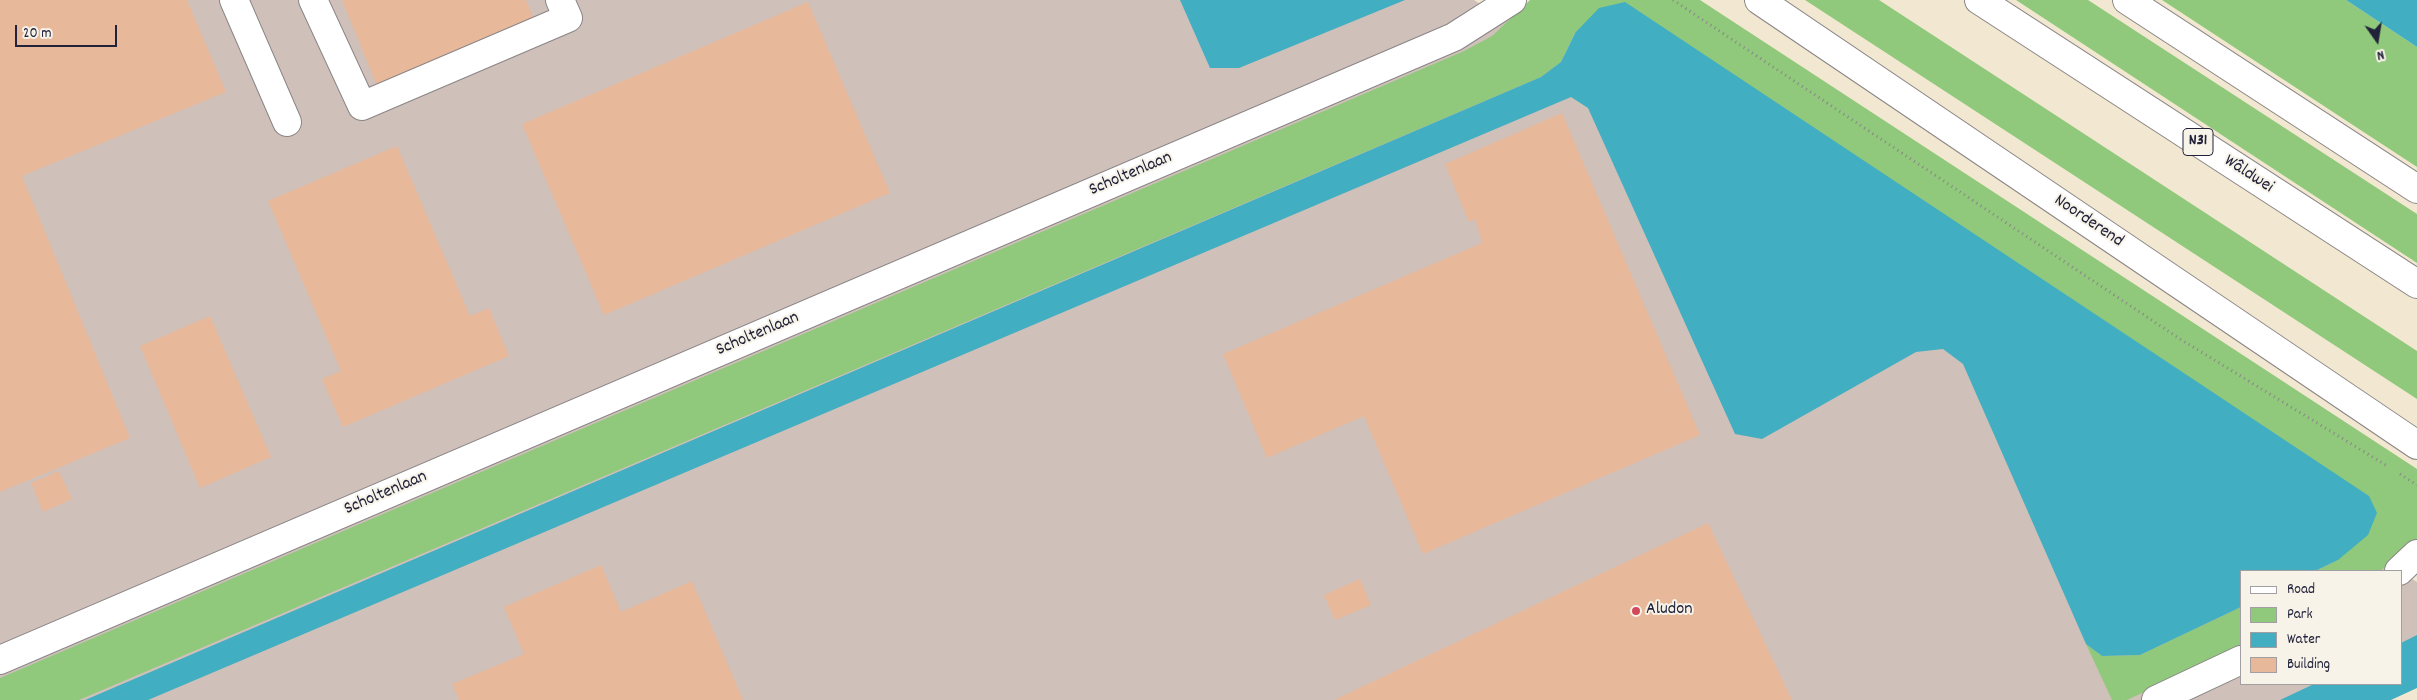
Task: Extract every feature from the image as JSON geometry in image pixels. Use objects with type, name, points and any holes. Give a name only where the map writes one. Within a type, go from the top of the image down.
[{"type":"main road","points":[[234,0],[287,122]]},
{"type":"main road","points":[[313,0],[362,106],[568,18],[560,0]]},
{"type":"main road","name":"Scholtenlaan","points":[[0,660],[1454,36],[1512,0]]},
{"type":"main road","name":"Noorderend","points":[[1759,0],[2417,445]]},
{"type":"main road","name":"Wâldwei","points":[[1979,0],[2417,284]]},
{"type":"main road","points":[[2127,0],[2417,189]]},
{"type":"main road","points":[[2400,570],[2417,554]]},
{"type":"main road","points":[[2156,700],[2240,660]]},
{"type":"path","points":[[1674,0],[2180,339],[2417,484]]},
{"type":"shaded area","points":[[0,0],[1474,0],[2398,570],[2240,570],[2240,685],[2363,685],[2331,700],[0,700]]},
{"type":"shaded area","points":[[2402,573],[2417,582],[2417,659],[2402,666]]},
{"type":"green space","points":[[1530,0],[1700,0],[2417,469],[2417,544],[2381,570],[2317,570],[2338,560],[1575,33],[1561,62],[1541,77],[79,700],[0,700],[0,678],[1464,51],[1492,36]]},
{"type":"green space","points":[[1805,0],[1879,0],[2417,351],[2417,399]]},
{"type":"green space","points":[[2016,0],[2088,0],[2417,214],[2417,263]]},
{"type":"green space","points":[[2162,0],[2346,0],[2417,47],[2417,167]]},
{"type":"green space","points":[[2240,607],[2240,647],[2127,700],[2112,700],[2086,644],[2102,656],[2140,655]]},
{"type":"water","points":[[1180,0],[1405,0],[1239,68],[1210,68]]},
{"type":"water","points":[[2346,0],[2417,0],[2417,47]]},
{"type":"water","points":[[1625,2],[2369,496],[2377,513],[2368,535],[2338,560],[2317,570],[2240,570],[2240,607],[2140,655],[2102,656],[2086,644],[1963,364],[1943,349],[1916,352],[1762,439],[1735,434],[1588,108],[1571,97],[148,700],[85,700],[1541,77],[1561,62],[1575,33],[1599,8]]},
{"type":"water","points":[[2417,635],[2417,688],[2391,700],[2280,700],[2312,685],[2402,685],[2402,642]]},
{"type":"building","points":[[0,0],[187,0],[226,92],[22,176],[130,438],[0,492]]},
{"type":"building","points":[[342,0],[526,0],[534,20],[377,86]]},
{"type":"building","points":[[808,2],[890,193],[604,315],[522,124]]},
{"type":"building","points":[[1562,113],[1700,435],[1423,554],[1364,416],[1267,458],[1223,354],[1482,243],[1475,219],[1469,222],[1445,164]]},
{"type":"building","points":[[397,146],[470,316],[489,308],[509,356],[343,427],[322,379],[341,371],[268,201]]},
{"type":"building","points":[[210,316],[271,457],[200,488],[140,346]]},
{"type":"building","points":[[59,471],[72,499],[43,512],[31,483]]},
{"type":"building","name":"Aludon","points":[[1708,523],[1792,700],[1334,700]]},
{"type":"building","points":[[601,565],[621,612],[692,581],[743,700],[459,700],[452,684],[524,654],[504,607]]},
{"type":"building","points":[[1360,579],[1371,605],[1335,620],[1324,595]]},
{"type":"place","name":"Aludon","points":[[1636,611]]}]
